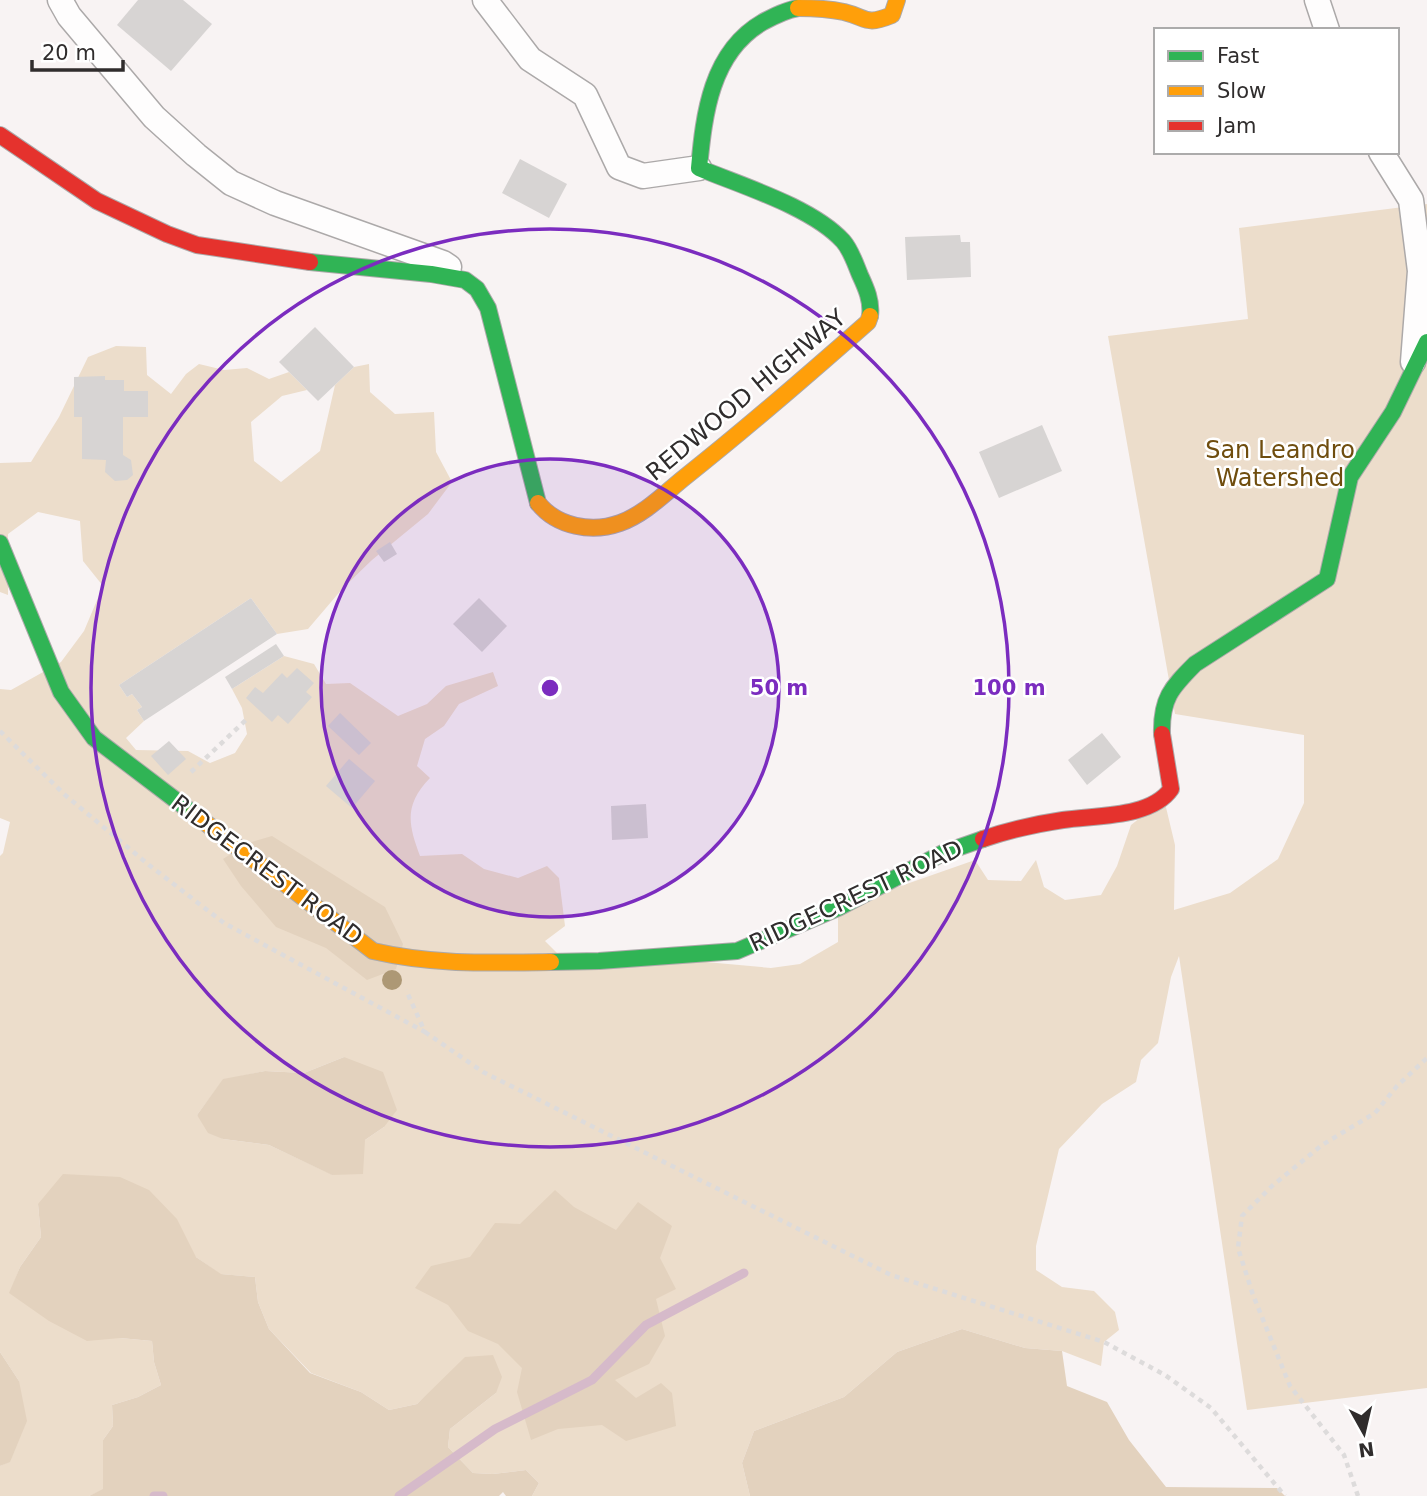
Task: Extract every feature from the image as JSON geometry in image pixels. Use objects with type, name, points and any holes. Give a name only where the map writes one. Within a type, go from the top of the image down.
[{"type":"street","points":[[60,0],[69,16],[154,117],[231,183],[275,203],[443,263],[465,280]]},
{"type":"street","points":[[485,0],[530,59],[585,95],[619,167],[643,176],[699,168],[703,119],[712,84],[727,54],[755,25],[794,9],[844,12],[862,21],[878,22],[892,15],[897,0]]},
{"type":"street","points":[[1317,0],[1326,28]]},
{"type":"street","points":[[0,135],[97,201],[197,245],[342,267],[431,274],[465,280]]},
{"type":"street","name":"RIDGECREST ROAD","points":[[1382,154],[1411,200],[1420,271],[1412,376]]},
{"type":"street","name":"REDWOOD HIGHWAY","points":[[465,280],[477,289],[488,308],[538,503],[550,517],[565,523],[586,527],[607,526],[624,521],[737,438],[868,322],[872,311],[863,281],[844,242],[827,227],[805,214],[699,168]]},
{"type":"street","name":"RIDGECREST ROAD","points":[[0,543],[61,692],[94,738],[373,951],[407,959],[460,964],[588,962],[737,951],[838,908],[943,853],[1003,832],[1063,820],[1127,813],[1164,799],[1171,789],[1163,747],[1165,701],[1177,681],[1195,664],[1327,579],[1350,477],[1393,412],[1427,342]]},
{"type":"path","points":[[167,794],[247,719]]},
{"type":"path","points":[[0,731],[65,795],[149,865],[225,923],[425,1032],[483,1072],[891,1275],[1104,1342],[1166,1375],[1211,1408],[1285,1496]]},
{"type":"path","points":[[407,959],[407,993],[425,1032]]},
{"type":"path","points":[[1358,1496],[1344,1455],[1290,1385],[1252,1295],[1238,1248],[1242,1216],[1272,1186],[1322,1145],[1375,1114],[1397,1086],[1427,1058]]},
{"type":"green space","name":"San Leandro Watershed","points":[[1427,204],[1427,1388],[1247,1410],[1179,956],[1171,977],[1158,1043],[1141,1060],[1136,1082],[1102,1104],[1059,1149],[1036,1246],[1036,1270],[1062,1287],[1094,1291],[1115,1312],[1119,1330],[1104,1342],[1101,1366],[1062,1351],[1025,1348],[962,1329],[897,1352],[844,1397],[754,1431],[742,1463],[750,1496],[532,1496],[539,1483],[526,1470],[493,1474],[473,1473],[448,1447],[450,1429],[496,1393],[440,1383],[417,1404],[389,1410],[361,1392],[311,1373],[269,1329],[258,1302],[255,1277],[220,1274],[196,1257],[38,1204],[41,1237],[20,1267],[10,1293],[120,1338],[152,1341],[154,1362],[161,1385],[138,1397],[112,1405],[113,1426],[103,1440],[103,1490],[89,1496],[0,1496],[0,1466],[10,1461],[19,1381],[0,1352],[0,856],[10,822],[0,818],[0,689],[11,690],[61,662],[84,631],[103,586],[83,561],[80,521],[38,512],[8,534],[8,595],[0,592],[0,463],[31,462],[59,417],[88,357],[116,346],[146,347],[147,375],[171,394],[186,374],[199,364],[224,370],[247,368],[269,379],[289,372],[307,390],[282,396],[251,422],[254,461],[281,482],[320,451],[335,385],[354,367],[369,364],[370,392],[395,414],[434,412],[436,452],[452,482],[428,514],[372,560],[343,588],[308,629],[277,634],[251,598],[119,685],[127,697],[132,694],[142,707],[137,710],[144,721],[126,738],[136,750],[188,751],[210,763],[235,753],[247,734],[242,708],[232,689],[284,656],[314,664],[326,684],[350,683],[398,716],[427,704],[446,686],[493,672],[498,686],[459,704],[444,726],[425,739],[417,766],[430,778],[416,797],[411,815],[413,834],[420,856],[462,854],[484,869],[518,878],[547,866],[559,878],[565,926],[545,941],[566,962],[706,962],[771,968],[800,964],[838,942],[838,908],[975,860],[988,880],[1021,881],[1036,860],[1044,887],[1065,900],[1101,895],[1117,866],[1131,825],[1164,799],[1175,845],[1174,910],[1230,893],[1278,859],[1304,803],[1304,735],[1175,714],[1108,336],[1248,319],[1239,228]],"holes":[[[344,1057],[384,1127],[365,1140],[333,1175],[269,1145],[223,1139],[197,1115],[223,1080],[265,1071],[304,1073]]]},
{"type":"shaded area","points":[[272,836],[385,907],[403,944],[396,969],[367,980],[326,948],[276,927],[241,886],[223,859],[248,843]]},
{"type":"shaded area","points":[[344,1057],[383,1072],[397,1110],[384,1127],[365,1140],[363,1174],[332,1175],[269,1145],[223,1139],[208,1133],[197,1115],[223,1079],[265,1071],[304,1073]]},
{"type":"shaded area","points":[[63,1174],[120,1177],[149,1190],[177,1219],[196,1257],[221,1274],[255,1277],[258,1302],[269,1329],[310,1373],[361,1392],[389,1410],[417,1404],[465,1357],[493,1355],[502,1377],[496,1393],[450,1429],[448,1447],[473,1473],[493,1474],[526,1470],[539,1483],[532,1496],[506,1496],[503,1492],[499,1496],[89,1496],[103,1489],[103,1440],[113,1426],[112,1405],[138,1397],[161,1385],[154,1362],[152,1341],[120,1338],[87,1341],[49,1321],[9,1293],[20,1267],[41,1237],[38,1204]]},
{"type":"shaded area","points":[[555,1190],[574,1207],[616,1230],[638,1202],[672,1226],[660,1258],[676,1289],[656,1299],[665,1336],[649,1364],[615,1380],[636,1398],[661,1383],[672,1393],[676,1426],[626,1441],[602,1425],[558,1429],[531,1440],[517,1392],[522,1368],[498,1344],[468,1331],[448,1305],[415,1288],[431,1266],[470,1257],[495,1223],[520,1224]]},
{"type":"shaded area","points":[[962,1329],[1025,1348],[1062,1351],[1067,1386],[1107,1402],[1129,1440],[1166,1487],[1277,1488],[1285,1496],[750,1496],[742,1463],[754,1431],[844,1397],[897,1352]]},
{"type":"shaded area","points":[[0,1352],[19,1381],[27,1421],[10,1462],[0,1466]]},
{"type":"building","points":[[138,0],[183,0],[212,24],[171,71],[117,25]]},
{"type":"building","points":[[520,159],[567,184],[549,218],[502,193]]},
{"type":"building","points":[[960,235],[961,242],[970,242],[971,277],[907,280],[905,237]]},
{"type":"building","points":[[315,327],[354,367],[318,401],[279,362]]},
{"type":"building","points":[[105,376],[105,380],[124,380],[124,391],[148,391],[148,417],[123,417],[123,455],[131,460],[133,475],[127,480],[115,481],[105,472],[106,460],[82,459],[82,417],[74,417],[74,377]]},
{"type":"building","points":[[1042,425],[1062,471],[999,498],[979,452]]},
{"type":"building","points":[[390,542],[397,554],[384,562],[376,551]]},
{"type":"building","points":[[251,598],[277,634],[144,721],[137,710],[142,707],[132,694],[127,697],[119,685]]},
{"type":"building","points":[[479,598],[507,626],[482,652],[453,624]]},
{"type":"building","points":[[276,644],[284,656],[232,689],[225,677]]},
{"type":"building","points":[[297,668],[314,683],[306,692],[312,697],[288,724],[278,715],[272,722],[246,698],[255,687],[263,693],[282,673],[287,678]]},
{"type":"building","points":[[340,713],[371,743],[359,755],[328,726]]},
{"type":"building","points":[[1102,733],[1121,757],[1087,785],[1068,760]]},
{"type":"building","points":[[169,741],[186,759],[168,775],[151,756]]},
{"type":"building","points":[[349,759],[375,781],[352,808],[326,786]]},
{"type":"building","points":[[646,804],[648,838],[612,840],[611,806]]},
{"type":"waterway","points":[[399,1496],[495,1429],[592,1380],[646,1325],[744,1273]]},
{"type":"waterway","points":[[154,1496],[163,1496]]},
{"type":"traffic: fast","points":[[798,8],[763,22],[746,35],[721,67],[708,106],[699,168],[776,199],[830,229],[843,241],[853,257],[868,295],[870,316]]},
{"type":"traffic: fast","points":[[310,262],[431,274],[465,280],[477,289],[488,308],[538,503]]},
{"type":"traffic: fast","points":[[1162,734],[1163,712],[1169,695],[1195,664],[1327,579],[1350,477],[1393,412],[1427,342]]},
{"type":"traffic: fast","points":[[0,543],[61,692],[94,738],[194,814]]},
{"type":"traffic: fast","points":[[551,962],[737,951],[838,908],[943,853],[983,839]]},
{"type":"traffic: slow","points":[[798,8],[839,11],[871,20],[892,15],[897,0]]},
{"type":"traffic: slow","points":[[538,503],[555,518],[576,526],[609,526],[638,514],[778,401],[868,322],[870,316]]},
{"type":"traffic: slow","points":[[194,814],[373,951],[440,961],[551,962]]},
{"type":"traffic: jam","points":[[0,135],[97,201],[167,234],[197,245],[310,262]]},
{"type":"traffic: jam","points":[[983,839],[1033,825],[1122,814],[1162,798],[1171,789],[1162,734]]}]
